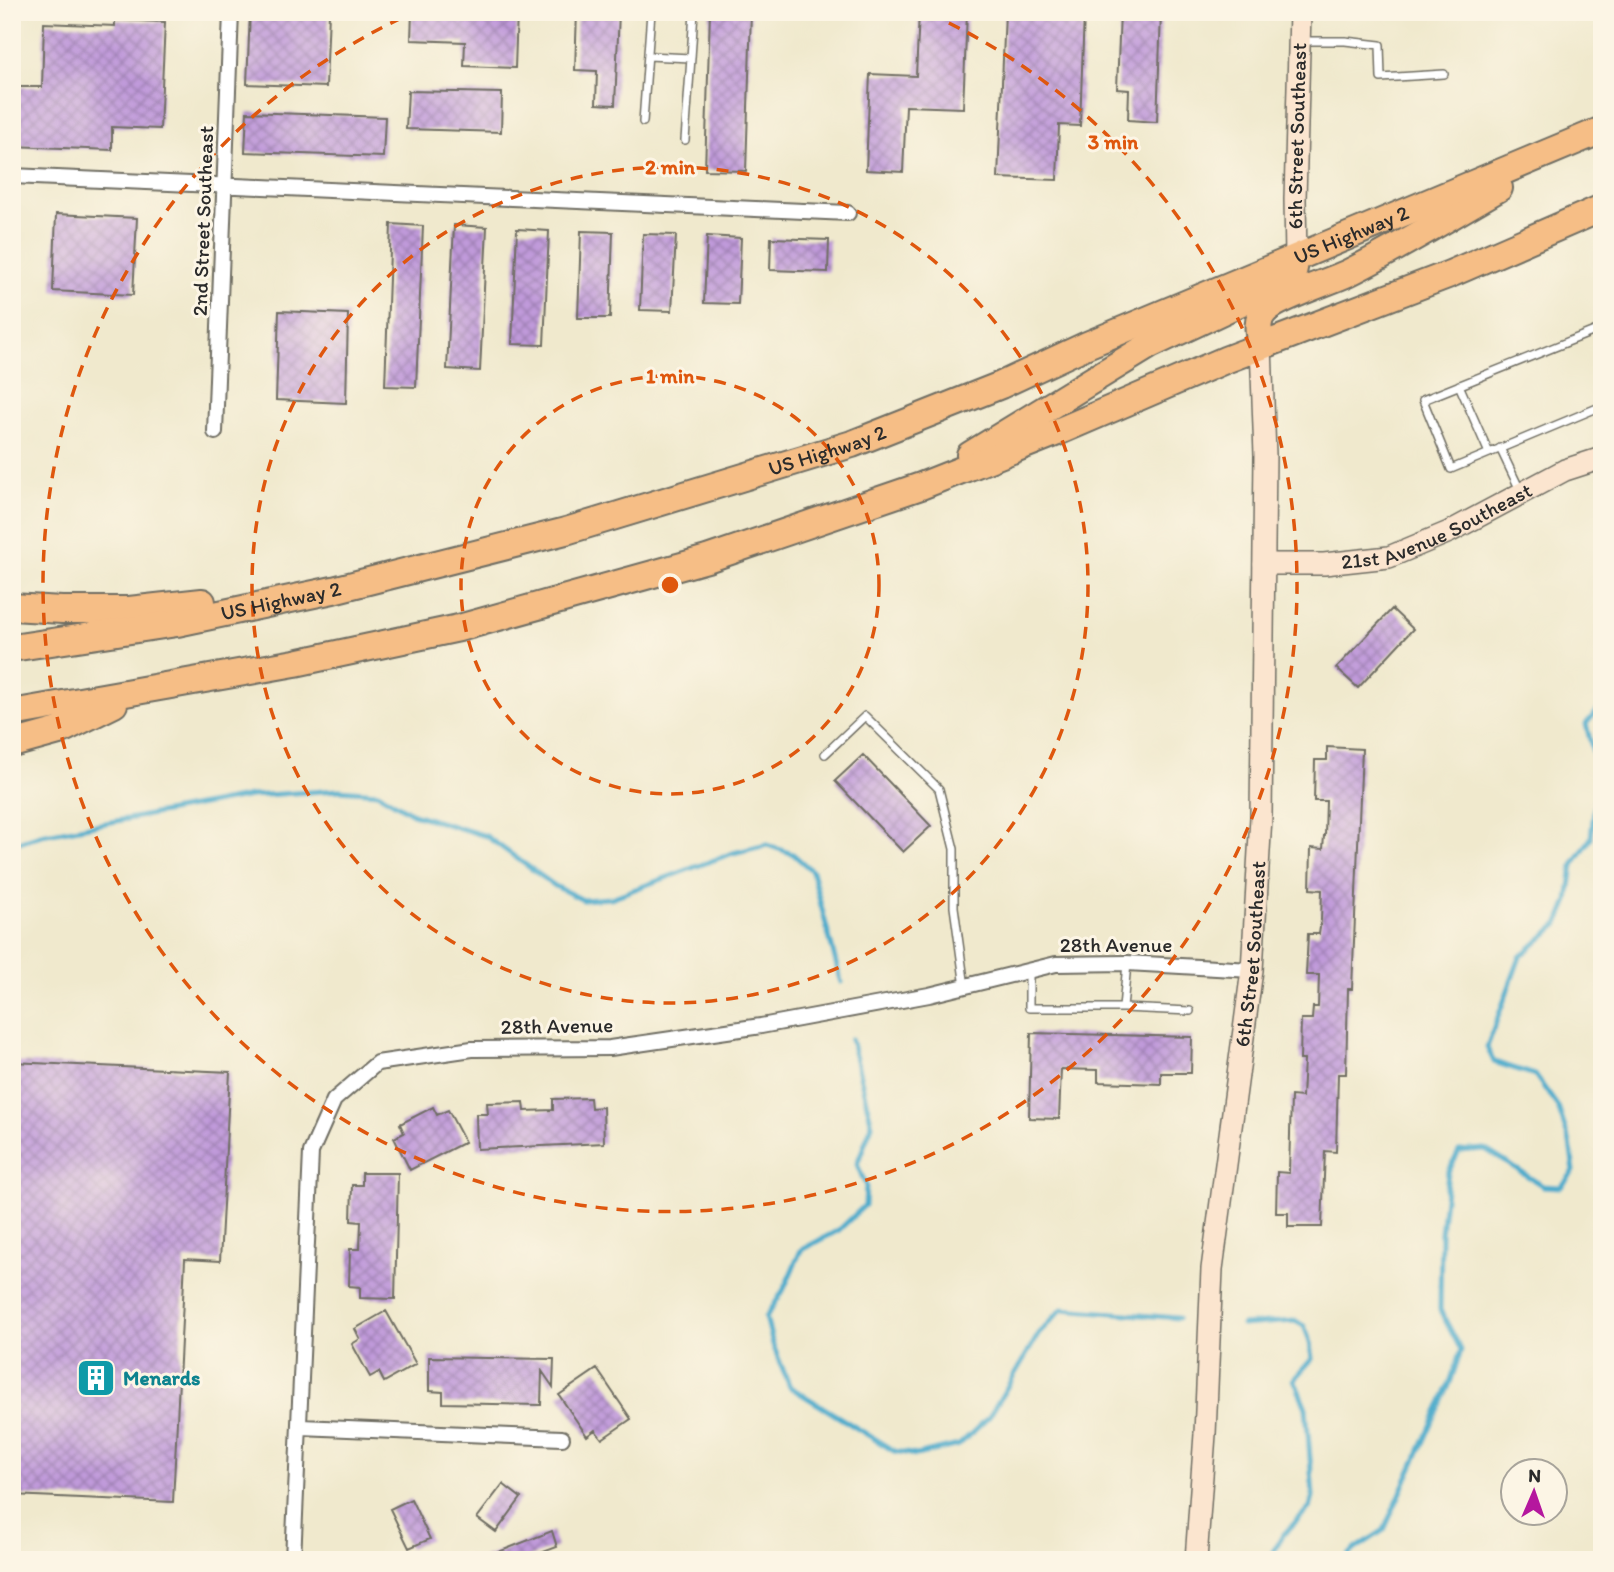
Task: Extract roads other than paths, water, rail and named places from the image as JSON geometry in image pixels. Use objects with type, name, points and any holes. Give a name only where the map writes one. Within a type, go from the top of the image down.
[{"type":"highway","name":"US Highway 2","points":[[12,648],[177,623],[333,590],[566,531],[852,444],[1001,385],[1087,345],[1602,131]]},
{"type":"highway","points":[[1261,346],[1258,325],[1264,311],[1350,272],[1414,238],[1515,178],[1602,131]]},
{"type":"highway","points":[[12,713],[295,663],[458,628],[707,559],[921,486],[1261,346],[1450,274],[1602,208]]},
{"type":"highway","points":[[921,486],[1012,427],[1150,345],[1280,284],[1293,272],[1296,258]]},
{"type":"highway","points":[[12,607],[129,610],[333,590]]},
{"type":"highway","points":[[12,744],[59,731],[142,690]]},
{"type":"street","name":"2nd Street Southeast","points":[[215,432],[231,12]]},
{"type":"street","name":"6th Street Southeast","points":[[1296,258],[1300,12]]},
{"type":"street","points":[[12,176],[848,213]]},
{"type":"street","name":"6th Street Southeast","points":[[1196,1560],[1212,1269],[1252,970],[1261,817],[1265,455],[1261,346]]},
{"type":"street","name":"21st Avenue Southeast","points":[[1264,564],[1325,564],[1388,556],[1449,533],[1565,470],[1602,458]]},
{"type":"street","name":"28th Avenue","points":[[293,1560],[301,1427],[311,1152],[334,1100],[377,1063],[472,1049],[610,1048],[761,1026],[965,987],[1056,964],[1127,963],[1252,970]]},
{"type":"street","points":[[301,1427],[562,1438]]},
{"type":"lane","points":[[643,122],[651,12]]},
{"type":"lane","points":[[685,140],[694,12]]},
{"type":"lane","points":[[1299,41],[1346,41],[1380,45],[1381,78],[1444,74]]},
{"type":"lane","points":[[648,56],[691,58]]},
{"type":"lane","points":[[1602,328],[1423,400],[1451,469],[1602,406]]},
{"type":"lane","points":[[1459,385],[1489,453]]},
{"type":"lane","points":[[1500,448],[1522,493]]},
{"type":"lane","points":[[825,754],[865,716],[939,789],[954,849],[954,907],[965,987]]},
{"type":"lane","points":[[1123,1008],[1127,963]]},
{"type":"lane","points":[[1029,971],[1029,1007],[1190,1011]]},
{"type":"waterway","points":[[1344,1560],[1384,1530],[1450,1383],[1461,1350],[1440,1310],[1441,1232],[1448,1173],[1459,1151],[1485,1149],[1543,1186],[1561,1187],[1574,1171],[1570,1143],[1558,1107],[1535,1075],[1494,1062],[1487,1047],[1520,957],[1558,924],[1568,901],[1573,865],[1591,838],[1598,772],[1586,724],[1602,705]]},
{"type":"waterway","points":[[12,844],[41,835],[251,796],[339,790],[378,793],[413,814],[486,836],[555,886],[583,900],[611,898],[733,853],[767,845],[793,854],[812,871],[841,982]]},
{"type":"waterway","points":[[851,1039],[872,1125],[857,1164],[866,1186],[865,1205],[839,1230],[801,1250],[783,1291],[766,1317],[773,1345],[790,1387],[894,1451],[916,1455],[959,1445],[989,1417],[1040,1332],[1062,1309],[1178,1318]]},
{"type":"waterway","points":[[1242,1325],[1295,1321],[1304,1326],[1310,1341],[1312,1359],[1294,1379],[1306,1408],[1313,1496],[1310,1507],[1283,1535],[1268,1560]]},
{"type":"place","name":"Menards","points":[[96,1378]]}]
